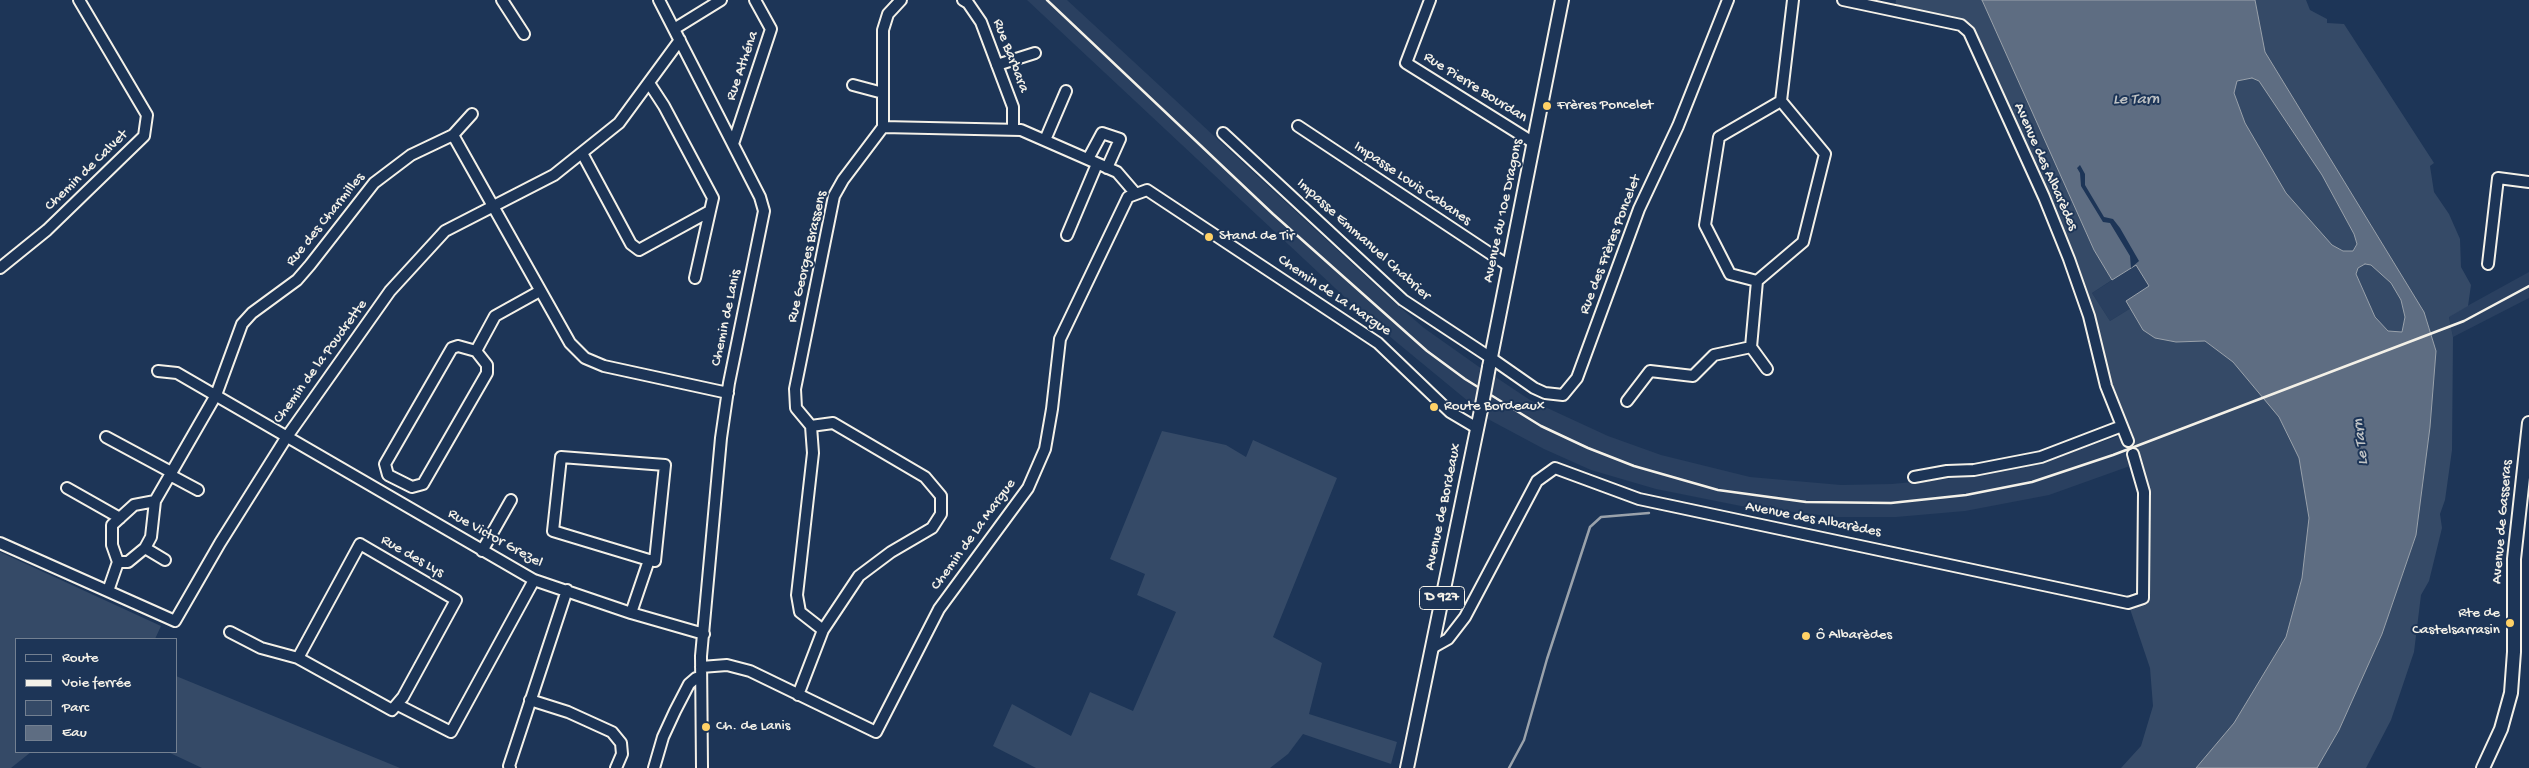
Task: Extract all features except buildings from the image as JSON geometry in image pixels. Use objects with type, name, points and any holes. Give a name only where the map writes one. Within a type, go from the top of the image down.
[{"type":"main road","name":"Avenue du 10e Dragons","points":[[1477,428],[1562,0]]},
{"type":"main road","name":"Avenue de Gasseras","points":[[2483,768],[2501,730],[2510,693],[2514,652],[2514,559],[2529,423]]},
{"type":"main road","name":"Avenue de Bordeaux","points":[[1407,768],[1477,428]]},
{"type":"street","name":"Chemin de Calvet","points":[[0,268],[48,230],[144,136],[147,114],[79,0]]},
{"type":"street","points":[[502,0],[524,34]]},
{"type":"street","name":"Chemin de Lanis","points":[[659,0],[760,197],[764,211],[721,438],[701,672]]},
{"type":"street","points":[[674,29],[721,0]]},
{"type":"street","name":"Rue Athéna","points":[[733,144],[771,29],[755,0]]},
{"type":"street","points":[[901,0],[888,14],[884,30],[883,128],[1021,130],[1116,172],[1136,194]]},
{"type":"street","name":"Rue Barbara","points":[[963,0],[968,3],[981,22],[1013,107],[1014,130]]},
{"type":"street","name":"Rue Pierre Bourdan","points":[[1430,0],[1406,63],[1534,143]]},
{"type":"street","name":"Rue des Frères Poncelet","points":[[1490,362],[1545,394],[1563,395],[1577,378],[1638,209],[1678,126],[1728,0]]},
{"type":"street","points":[[1767,369],[1751,347],[1757,281],[1803,242],[1825,154],[1781,101],[1793,0]]},
{"type":"street","name":"Avenue des Albarèdes","points":[[1843,0],[1966,28],[2044,197],[2069,259],[2088,316],[2106,386],[2128,441]]},
{"type":"street","name":"Chemin de la Poudrette","points":[[0,542],[175,621],[220,543],[286,438],[390,292],[445,232],[554,175],[620,123],[680,40]]},
{"type":"street","points":[[997,65],[1035,53]]},
{"type":"street","points":[[649,83],[664,106],[713,198],[695,278]]},
{"type":"street","points":[[853,85],[883,93]]},
{"type":"street","points":[[1045,140],[1066,91]]},
{"type":"street","points":[[1757,281],[1730,274],[1705,225],[1719,138],[1781,101]]},
{"type":"street","name":"Rue des Charmilles","points":[[145,548],[150,537],[154,501],[216,395],[234,341],[242,324],[252,313],[297,280],[374,183],[411,155],[452,135],[472,114]]},
{"type":"street","name":"Impasse Louis Cabanes","points":[[1298,126],[1509,266]]},
{"type":"street","name":"Rue Georges Brassens","points":[[811,426],[796,408],[795,389],[834,196],[843,180],[883,128]]},
{"type":"street","name":"Impasse Emmanuel Chabrier","points":[[1223,133],[1403,300],[1490,362]]},
{"type":"street","points":[[452,135],[570,342],[585,358],[604,366],[728,394]]},
{"type":"street","points":[[582,153],[631,244],[639,250],[710,211]]},
{"type":"street","points":[[1067,235],[1097,164]]},
{"type":"street","points":[[2488,264],[2498,178],[2529,182]]},
{"type":"street","name":"Chemin de La Margue","points":[[701,672],[735,666],[750,670],[876,732],[939,609],[1028,488],[1045,449],[1052,409],[1060,339],[1128,198],[1147,190],[1356,328],[1396,359],[1450,412],[1477,428]]},
{"type":"street","points":[[476,351],[495,316],[540,291]]},
{"type":"street","points":[[458,346],[476,351],[487,365],[487,373],[423,484],[412,487],[388,475],[385,464],[412,414],[452,348],[458,346]]},
{"type":"street","points":[[1627,401],[1650,371],[1693,376],[1714,354],[1751,347]]},
{"type":"street","points":[[158,371],[177,373],[286,438]]},
{"type":"street","points":[[798,695],[823,630],[860,576],[892,552],[932,528],[941,514],[941,496],[925,477],[833,424],[811,426],[813,453],[802,523],[797,596],[800,612],[823,630]]},
{"type":"street","points":[[1914,477],[1946,471],[1974,470],[2041,457],[2122,426]]},
{"type":"street","points":[[106,437],[198,490]]},
{"type":"street","name":"Rue Victor Grezel","points":[[286,438],[534,580],[631,613],[704,634]]},
{"type":"street","name":"Avenue des Albarèdes","points":[[1432,648],[1448,638],[1465,617],[1537,481],[1555,468],[1639,500],[2128,603],[2143,598],[2144,492],[2132,454]]},
{"type":"street","points":[[561,457],[664,465],[655,561],[649,560],[553,531],[561,457]]},
{"type":"street","points":[[392,498],[402,482]]},
{"type":"street","points":[[67,488],[120,518]]},
{"type":"street","points":[[482,551],[511,500]]},
{"type":"street","points":[[108,591],[118,562],[112,545],[112,525],[134,505],[154,501]]},
{"type":"street","name":"Rue des Lys","points":[[298,658],[360,544],[456,600],[398,706]]},
{"type":"street","points":[[118,562],[128,562],[145,548],[165,560]]},
{"type":"street","points":[[631,613],[649,560]]},
{"type":"street","points":[[230,632],[261,648],[298,658],[392,710],[398,706],[451,732],[534,580]]},
{"type":"street","points":[[510,768],[509,766],[530,700],[567,590]]},
{"type":"street","points":[[654,768],[663,737],[679,703],[689,684],[701,672]]},
{"type":"street","points":[[701,672],[702,768]]},
{"type":"street","points":[[530,700],[568,712],[612,732],[620,743],[622,754],[616,768]]},
{"type":"shaded area","points":[[1027,0],[1067,0],[1386,295],[1424,328],[1482,369],[1474,406],[1366,317]]},
{"type":"shaded area","points":[[2136,265],[2149,286],[2127,301],[2131,308],[2110,321],[2092,293]]},
{"type":"shaded area","points":[[2529,272],[2529,298],[2453,337],[2449,316]]},
{"type":"shaded area","points":[[1494,376],[1530,400],[1608,436],[1661,455],[1750,477],[1841,485],[1892,484],[1975,476],[2057,457],[2122,435],[2130,466],[2049,495],[1965,511],[1896,517],[1837,517],[1741,506],[1656,489],[1591,470],[1544,449],[1486,418]]},
{"type":"green space","points":[[1896,0],[1982,0],[2094,250],[2112,280],[2092,293],[2110,321],[2131,308],[2143,330],[2176,342],[2205,341],[2233,362],[2279,417],[2299,458],[2309,518],[2302,578],[2286,637],[2234,723],[2196,768],[2121,768],[2141,746],[2153,706],[2150,668],[2128,603],[2143,597],[2144,492],[2136,462],[2106,386],[2069,259],[1969,32],[1895,6]]},
{"type":"green space","points":[[2255,0],[2306,0],[2310,10],[2327,19],[2327,23],[2344,24],[2434,163],[2430,166],[2434,192],[2449,214],[2460,239],[2461,267],[2471,285],[2468,306],[2449,317],[2453,337],[2452,450],[2445,500],[2440,514],[2442,528],[2429,581],[2421,595],[2414,652],[2391,720],[2366,768],[2317,768],[2339,730],[2382,634],[2416,535],[2430,427],[2436,351],[2424,312],[2265,52]]},
{"type":"green space","points":[[2252,78],[2259,81],[2322,175],[2354,234],[2357,244],[2353,251],[2343,251],[2332,245],[2286,193],[2245,123],[2234,93],[2237,81]]},
{"type":"green space","points":[[2365,264],[2371,265],[2391,283],[2401,300],[2405,317],[2402,332],[2388,331],[2375,317],[2356,274],[2358,268]]},
{"type":"green space","points":[[1162,431],[1226,445],[1246,457],[1253,440],[1337,478],[1273,637],[1322,663],[1309,714],[1397,742],[1391,764],[1303,734],[1288,754],[1270,768],[1036,768],[993,746],[1012,704],[1071,736],[1090,692],[1133,711],[1176,612],[1137,595],[1145,574],[1110,559]]},
{"type":"green space","points":[[0,552],[161,626],[155,638],[15,638],[15,753],[30,753],[11,768],[0,768]]},
{"type":"green space","points":[[178,677],[400,768],[202,768],[170,753],[178,753]]},
{"type":"water","name":"Le Tarn","points":[[1982,0],[2255,0],[2265,52],[2424,312],[2436,351],[2430,427],[2416,535],[2382,634],[2339,730],[2317,768],[2196,768],[2234,723],[2286,637],[2302,578],[2309,518],[2299,458],[2279,417],[2233,362],[2205,341],[2176,342],[2155,338],[2143,330],[2126,301],[2149,286],[2136,265],[2112,280],[2094,250]],"holes":[[[2252,78],[2259,81],[2322,175],[2354,234],[2357,244],[2353,251],[2343,251],[2332,245],[2286,193],[2245,123],[2234,93],[2237,81]],[[2365,264],[2371,265],[2391,283],[2401,300],[2405,317],[2402,332],[2388,331],[2375,317],[2356,274],[2358,268]]]},
{"type":"pier","points":[[2080,165],[2085,174],[2085,185],[2104,217],[2113,219],[2139,261],[2131,268],[2130,256],[2110,223],[2103,222],[2081,186],[2080,173],[2077,168]]},
{"type":"waterway","points":[[1509,768],[1524,740],[1547,659],[1590,527],[1601,517],[1649,513]]},
{"type":"railway","points":[[1047,0],[1273,214],[1427,351],[1465,379],[1541,426],[1588,448],[1634,466],[1718,490],[1806,502],[1891,503],[1966,495],[2032,482],[2113,455],[2464,321],[2529,286]]},
{"type":"place","name":"Frères Poncelet","points":[[1547,106]]},
{"type":"place","name":"Stand de Tir","points":[[1209,237]]},
{"type":"place","name":"Route Bordeaux","points":[[1434,407]]},
{"type":"place","name":"Rte de Castelsarrasin","points":[[2510,623]]},
{"type":"place","name":"Ô Albarèdes","points":[[1806,636]]},
{"type":"place","name":"Ch. de Lanis","points":[[706,727]]}]
